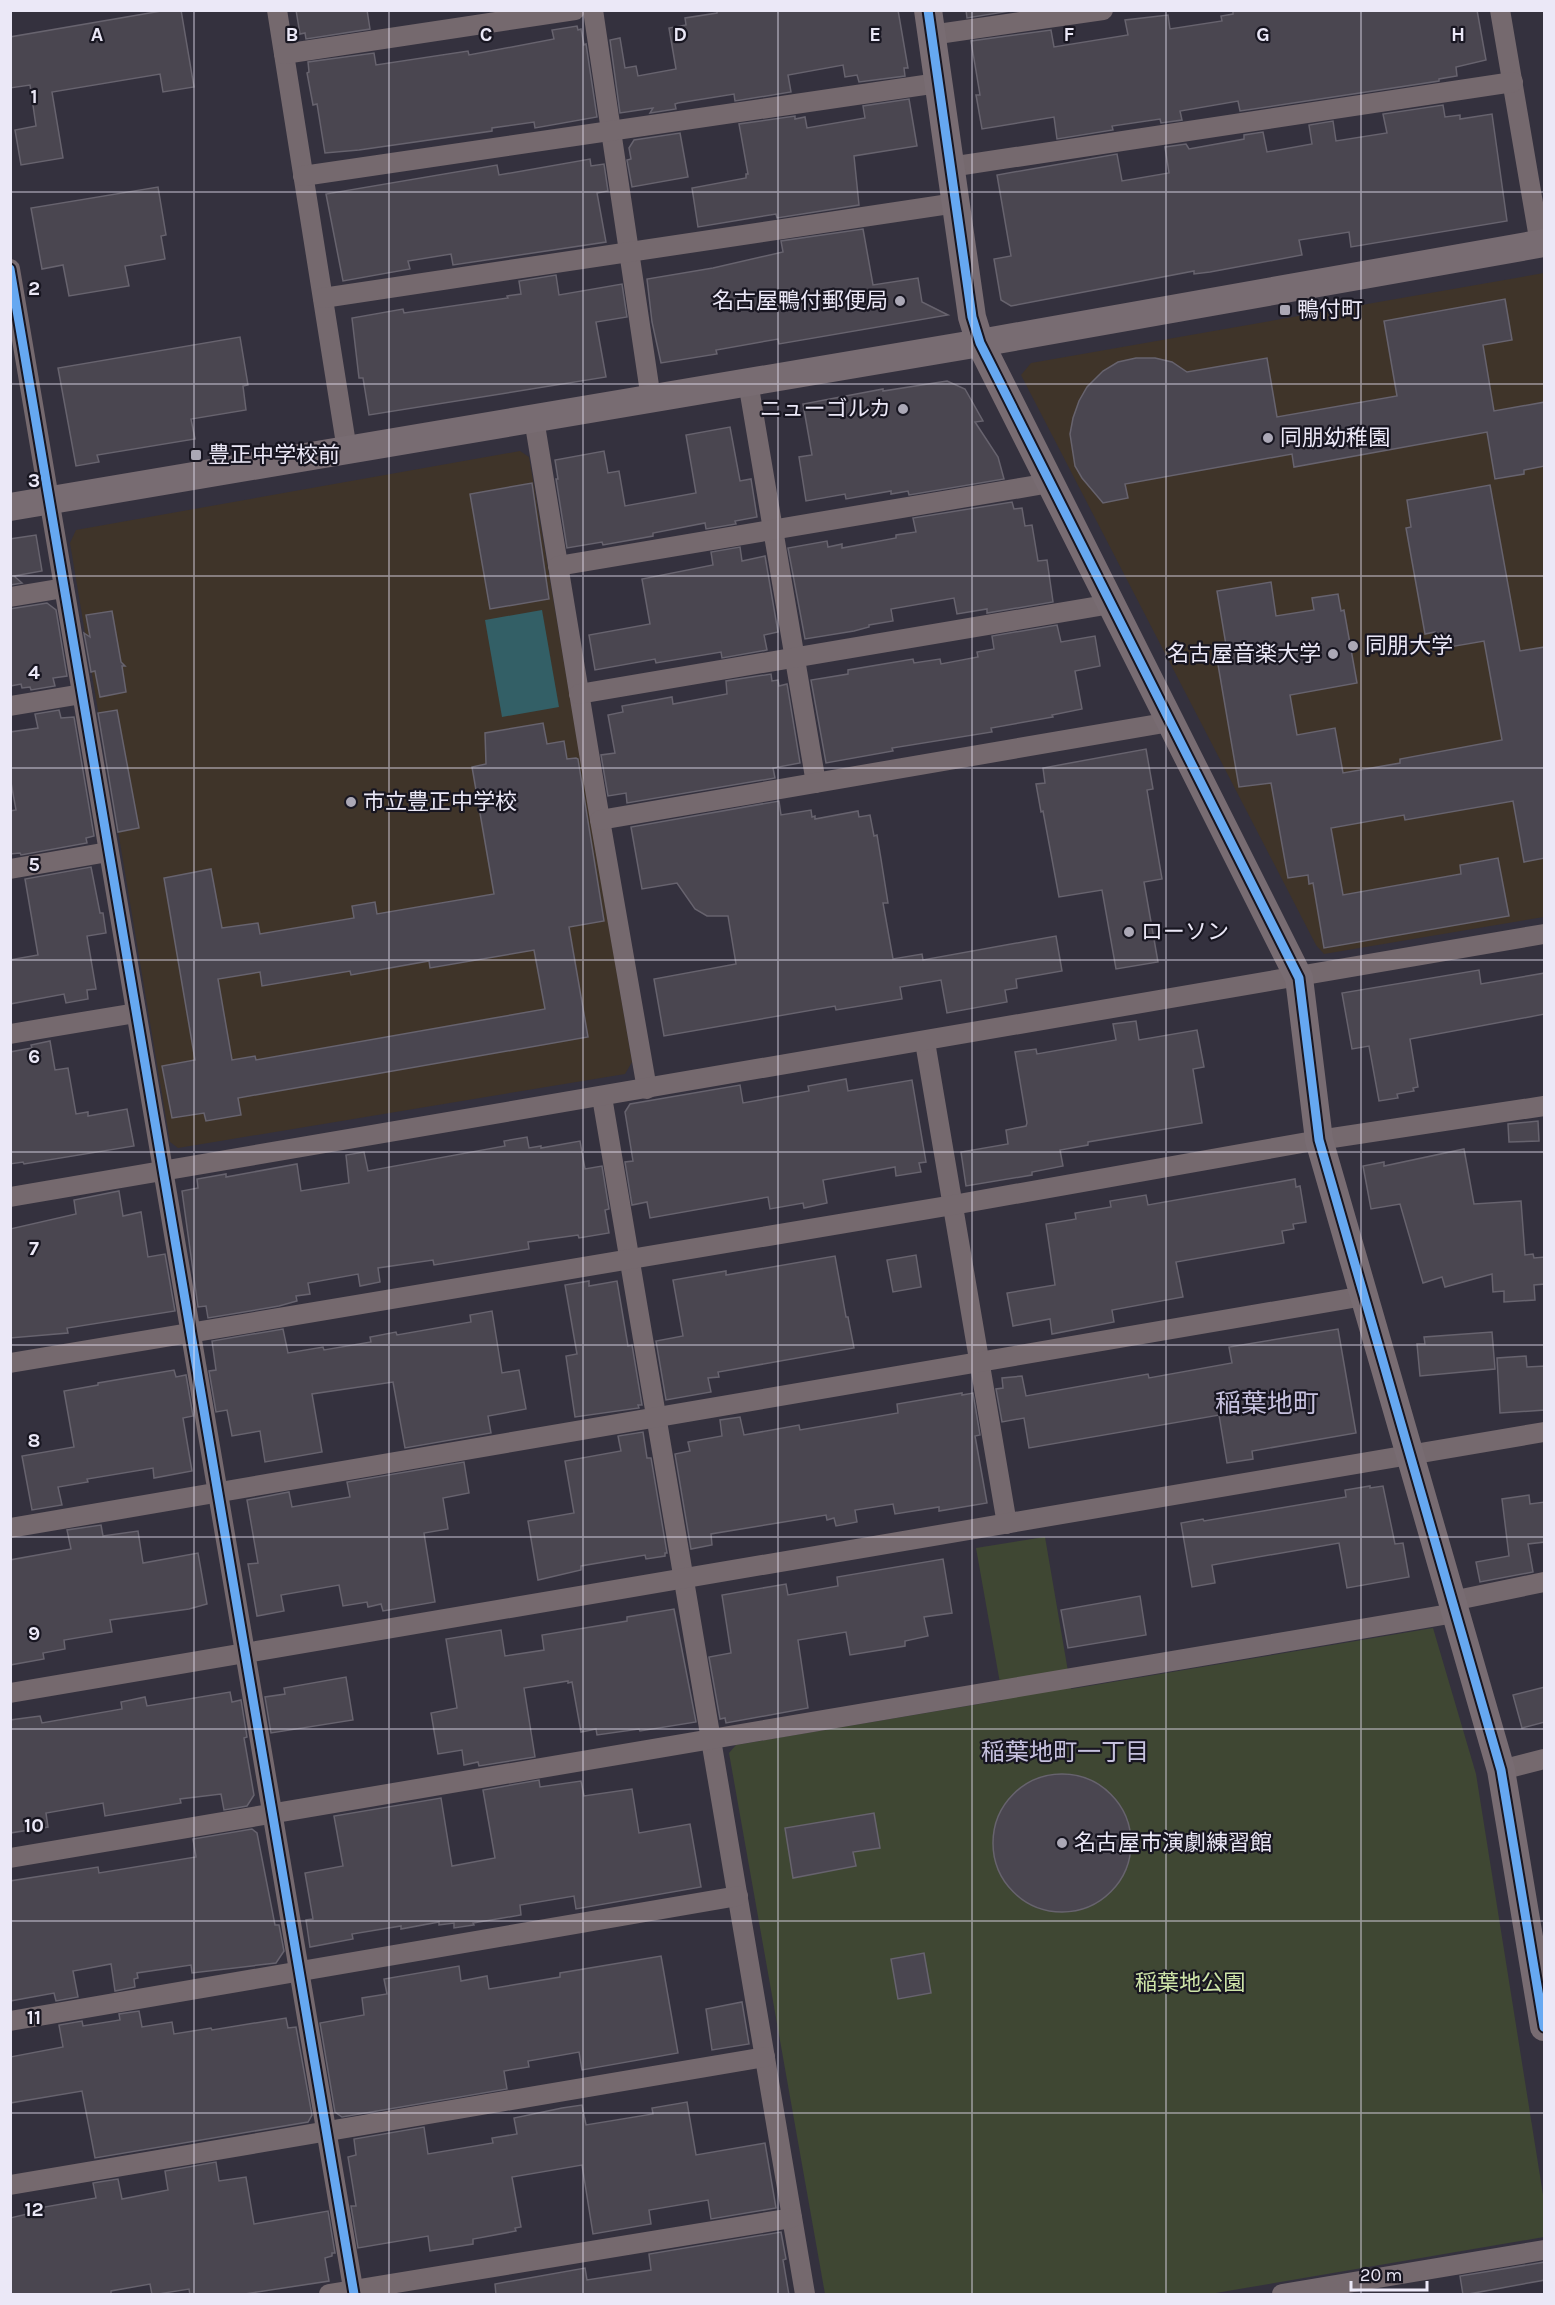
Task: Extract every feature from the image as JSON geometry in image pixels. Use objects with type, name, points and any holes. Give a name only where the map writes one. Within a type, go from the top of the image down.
[{"type":"street","points":[[277,10],[347,450]]},
{"type":"street","points":[[284,54],[575,10]]},
{"type":"street","points":[[594,10],[651,399]]},
{"type":"street","points":[[1103,10],[929,23],[972,317],[980,343],[1299,978],[1319,1140],[1501,1770],[1545,2027]]},
{"type":"street","points":[[10,507],[980,343],[1542,244],[1500,10]]},
{"type":"street","points":[[950,167],[1513,82]]},
{"type":"street","points":[[303,176],[938,83]]},
{"type":"street","points":[[322,298],[956,203]]},
{"type":"street","points":[[11,271],[19,374],[49,501],[354,2292]]},
{"type":"street","points":[[748,382],[816,783]]},
{"type":"street","points":[[534,419],[647,1089]]},
{"type":"street","points":[[558,566],[1050,483]]},
{"type":"street","points":[[10,597],[64,588]]},
{"type":"street","points":[[579,694],[1111,604]]},
{"type":"street","points":[[10,706],[82,694]]},
{"type":"street","points":[[600,820],[1170,722]]},
{"type":"street","points":[[10,869],[108,852]]},
{"type":"street","points":[[10,1197],[1299,978],[1545,934]]},
{"type":"street","points":[[10,1034],[136,1013]]},
{"type":"street","points":[[925,1042],[1007,1524]]},
{"type":"street","points":[[602,1097],[805,2295]]},
{"type":"street","points":[[10,1363],[953,1205],[1319,1140],[1545,1106]]},
{"type":"street","points":[[10,1528],[1364,1296]]},
{"type":"street","points":[[10,1694],[1545,1432]]},
{"type":"street","points":[[10,1858],[711,1738],[1454,1607],[1545,1582]]},
{"type":"street","points":[[1501,1770],[1545,1759]]},
{"type":"street","points":[[10,2021],[738,1896]]},
{"type":"street","points":[[10,2185],[765,2056]]},
{"type":"street","points":[[329,2295],[792,2218]]},
{"type":"street","points":[[1282,2295],[1545,2250]]},
{"type":"shaded area","name":"同朋大学","points":[[1544,273],[1544,917],[1324,954],[1316,945],[1021,375],[1031,363]]},
{"type":"shaded area","name":"市立豊正中学校","points":[[520,451],[529,457],[632,1062],[625,1074],[178,1148],[170,1142],[70,543],[76,530]]},
{"type":"shaded area","points":[[542,610],[559,707],[502,717],[485,620]]},
{"type":"green space","name":"稲葉地公園","points":[[1045,1537],[1071,1689],[1433,1628],[1476,1774],[1544,2201],[1544,2237],[1210,2294],[825,2294],[729,1753],[736,1745],[1003,1700],[976,1548]]},
{"type":"building","points":[[167,10],[181,10],[194,87],[163,92],[160,74],[52,92],[63,158],[21,165],[15,130],[36,126],[30,85],[10,88],[10,37]]},
{"type":"building","points":[[296,10],[367,10],[370,29],[306,39],[305,33],[300,34]]},
{"type":"building","points":[[717,10],[898,10],[908,68],[904,68],[905,76],[859,82],[857,75],[845,77],[843,65],[788,75],[791,92],[735,101],[734,94],[678,103],[675,104],[676,109],[650,113],[653,108],[620,113],[610,40],[620,38],[625,68],[636,66],[638,76],[676,69],[669,28],[686,25],[685,18],[717,13]]},
{"type":"building","points":[[966,10],[1016,10],[967,18]]},
{"type":"building","points":[[1233,10],[1477,10],[1486,60],[1456,67],[1457,76],[1439,79],[1439,81],[1240,111],[1238,101],[1180,111],[1182,120],[1161,123],[1160,119],[1112,126],[1113,130],[1057,139],[1054,117],[982,129],[976,95],[980,95],[971,41],[1051,30],[1054,47],[1128,35],[1125,20],[1168,15],[1170,29],[1222,21],[1221,16],[1233,14]]},
{"type":"building","points":[[577,26],[578,30],[581,29],[584,45],[586,44],[597,117],[535,128],[534,122],[492,128],[492,131],[325,153],[317,104],[313,105],[307,73],[309,72],[308,62],[374,53],[376,65],[468,51],[469,55],[554,39],[552,30]]},
{"type":"building","points":[[909,99],[917,146],[854,156],[859,205],[777,218],[776,214],[698,227],[692,188],[746,178],[748,174],[739,124],[795,116],[795,119],[805,117],[807,128],[865,118],[863,106]]},
{"type":"building","points":[[1443,105],[1445,117],[1460,115],[1460,119],[1492,114],[1507,221],[1351,247],[1349,232],[1299,240],[1302,255],[1210,272],[1194,274],[1194,271],[1011,306],[1001,300],[994,259],[1011,256],[997,175],[1117,154],[1122,181],[1169,173],[1165,147],[1186,144],[1189,149],[1244,139],[1244,135],[1263,132],[1267,152],[1312,144],[1309,125],[1333,121],[1336,141],[1387,133],[1383,114]]},
{"type":"building","points":[[680,133],[688,177],[632,187],[627,160],[631,159],[629,148],[634,140]]},
{"type":"building","points":[[590,159],[591,166],[604,164],[608,191],[597,193],[606,242],[453,265],[451,254],[408,261],[410,269],[343,281],[326,194],[497,165],[499,175]]},
{"type":"building","points":[[158,187],[166,235],[161,236],[165,259],[125,266],[129,286],[69,296],[63,265],[42,269],[31,208]]},
{"type":"building","points":[[863,229],[873,285],[918,278],[922,302],[948,315],[779,344],[778,339],[716,350],[717,354],[661,363],[652,322],[647,279],[713,268],[783,252],[781,241]]},
{"type":"building","points":[[556,275],[559,295],[622,284],[627,317],[596,322],[606,377],[369,415],[363,378],[359,378],[352,318],[403,309],[404,313],[508,298],[507,296],[521,294],[519,281]]},
{"type":"building","points":[[1505,299],[1512,340],[1483,345],[1494,411],[1545,402],[1545,466],[1524,470],[1524,474],[1495,479],[1487,432],[1294,467],[1292,454],[1125,484],[1128,498],[1103,503],[1075,466],[1070,434],[1079,401],[1087,387],[1103,371],[1118,362],[1136,358],[1155,358],[1172,362],[1187,372],[1267,358],[1277,417],[1397,396],[1384,321]]},
{"type":"building","points":[[240,337],[248,385],[243,386],[246,410],[191,419],[195,439],[97,455],[99,462],[76,466],[58,368]]},
{"type":"building","points":[[947,381],[965,389],[983,421],[975,422],[998,457],[1004,479],[909,495],[908,491],[891,494],[891,491],[846,499],[845,494],[806,501],[799,457],[812,455],[803,404],[883,389],[883,391]]},
{"type":"building","points":[[730,427],[740,481],[751,479],[757,517],[735,521],[736,524],[706,529],[705,523],[653,533],[653,536],[603,545],[602,542],[567,548],[555,460],[604,451],[608,473],[619,471],[625,506],[696,493],[686,435]]},
{"type":"building","points":[[532,483],[549,599],[490,609],[470,494]]},
{"type":"building","points":[[1490,485],[1520,651],[1545,647],[1545,858],[1524,862],[1513,801],[1405,820],[1404,815],[1331,828],[1343,895],[1461,874],[1460,865],[1498,858],[1509,916],[1324,948],[1313,883],[1309,884],[1308,875],[1288,878],[1271,783],[1239,787],[1216,653],[1227,651],[1217,591],[1271,582],[1276,616],[1314,610],[1312,598],[1338,594],[1341,611],[1344,610],[1357,683],[1290,695],[1297,735],[1335,728],[1343,773],[1400,763],[1400,759],[1502,740],[1484,641],[1438,649],[1435,632],[1425,634],[1406,528],[1411,527],[1407,500]]},
{"type":"building","points":[[1012,502],[1014,509],[1022,508],[1025,526],[1032,525],[1038,561],[1047,560],[1053,602],[987,613],[987,609],[957,614],[954,598],[891,609],[893,621],[869,625],[869,627],[854,631],[805,639],[788,548],[827,541],[828,547],[842,544],[842,548],[896,538],[896,535],[916,532],[913,518]]},
{"type":"building","points":[[36,535],[42,571],[14,576],[22,583],[10,585],[10,539]]},
{"type":"building","points":[[740,547],[742,561],[765,556],[778,632],[764,635],[767,650],[722,658],[721,652],[656,663],[655,659],[595,670],[589,635],[650,624],[642,579],[713,565],[711,552]]},
{"type":"building","points":[[47,603],[56,610],[67,676],[53,678],[55,686],[31,690],[30,687],[22,688],[21,684],[10,686],[10,609]]},
{"type":"building","points":[[112,611],[121,662],[125,666],[122,666],[126,692],[100,697],[95,671],[91,672],[84,633],[90,637],[86,615]]},
{"type":"building","points":[[1057,625],[1061,642],[1095,636],[1100,666],[1075,671],[1082,709],[1052,715],[1053,717],[991,728],[992,732],[892,748],[893,751],[826,763],[811,680],[848,674],[848,670],[913,659],[914,663],[940,659],[941,664],[978,657],[977,652],[994,649],[992,636]]},
{"type":"building","points":[[771,674],[772,681],[778,680],[779,686],[787,684],[800,763],[773,768],[775,778],[627,803],[626,793],[608,796],[601,755],[615,753],[608,715],[623,712],[622,706],[672,697],[673,704],[727,694],[726,681]]},
{"type":"building","points":[[59,710],[61,718],[74,717],[94,836],[86,838],[87,843],[21,855],[20,853],[10,854],[10,811],[16,810],[10,777],[10,732],[38,728],[35,714]]},
{"type":"building","points":[[117,710],[139,828],[118,832],[98,713]]},
{"type":"building","points":[[543,723],[547,744],[564,741],[567,759],[578,759],[604,921],[569,927],[588,1037],[238,1098],[241,1115],[206,1121],[204,1113],[172,1118],[162,1066],[195,1060],[164,878],[211,869],[222,928],[258,923],[260,934],[354,918],[352,906],[375,902],[377,914],[494,894],[472,767],[486,764],[485,733]],"holes":[[[534,950],[545,1009],[256,1060],[255,1056],[232,1060],[218,979],[260,972],[262,986],[350,971],[351,975],[429,961],[430,968]]]},
{"type":"building","points":[[1146,749],[1153,789],[1147,790],[1162,879],[1144,882],[1158,962],[1116,969],[1102,890],[1059,897],[1036,784],[1045,783],[1043,768]]},
{"type":"building","points":[[779,801],[781,815],[811,810],[812,817],[815,816],[815,819],[858,811],[859,817],[870,815],[874,836],[877,835],[881,859],[888,903],[883,903],[893,959],[922,954],[923,960],[1056,936],[1062,971],[1016,979],[1017,988],[1005,990],[1007,1002],[947,1013],[941,980],[900,987],[902,999],[836,1010],[835,1006],[664,1036],[654,979],[736,964],[728,916],[707,916],[695,909],[677,883],[642,889],[631,827]]},
{"type":"building","points":[[91,867],[106,933],[87,936],[96,989],[87,990],[88,999],[66,1003],[64,994],[10,1004],[10,960],[38,955],[25,879]]},
{"type":"building","points":[[1479,970],[1481,984],[1545,973],[1545,1014],[1410,1039],[1418,1087],[1413,1088],[1414,1091],[1397,1094],[1398,1098],[1379,1101],[1369,1046],[1352,1049],[1342,993]]},
{"type":"building","points":[[1136,1021],[1139,1040],[1197,1030],[1204,1067],[1193,1069],[1202,1123],[1088,1142],[1088,1145],[1060,1150],[1063,1166],[1032,1172],[1032,1175],[966,1186],[961,1152],[1008,1144],[1006,1130],[1026,1126],[1015,1052],[1036,1049],[1037,1054],[1116,1040],[1113,1024]]},
{"type":"building","points":[[50,1041],[55,1070],[68,1068],[76,1114],[88,1112],[88,1116],[127,1109],[134,1146],[24,1164],[23,1162],[10,1164],[10,1052],[32,1048],[31,1045]]},
{"type":"building","points":[[846,1079],[848,1091],[912,1080],[926,1162],[919,1163],[921,1172],[896,1176],[895,1167],[823,1180],[827,1203],[804,1208],[803,1203],[770,1209],[768,1197],[650,1218],[647,1202],[632,1205],[625,1162],[633,1161],[625,1112],[630,1104],[740,1085],[743,1103],[809,1091],[808,1086]]},
{"type":"building","points":[[1538,1121],[1539,1141],[1509,1142],[1508,1124]]},
{"type":"building","points":[[527,1137],[529,1148],[580,1141],[585,1169],[602,1166],[609,1209],[605,1210],[609,1233],[528,1242],[529,1249],[434,1265],[433,1260],[378,1268],[380,1282],[360,1286],[358,1274],[308,1283],[310,1294],[296,1296],[297,1301],[279,1306],[208,1318],[206,1306],[198,1307],[182,1191],[198,1188],[197,1179],[226,1174],[226,1177],[297,1164],[301,1191],[349,1183],[346,1155],[364,1152],[368,1171],[505,1146],[504,1141]]},
{"type":"building","points":[[1464,1149],[1474,1204],[1521,1201],[1525,1255],[1533,1254],[1534,1258],[1545,1257],[1545,1284],[1534,1285],[1535,1300],[1504,1302],[1504,1291],[1493,1292],[1492,1274],[1445,1287],[1442,1277],[1423,1283],[1400,1204],[1371,1209],[1363,1166],[1384,1162],[1384,1166]]},
{"type":"building","points":[[1295,1179],[1296,1187],[1300,1186],[1306,1222],[1293,1224],[1294,1229],[1282,1231],[1284,1243],[1176,1262],[1183,1297],[1112,1310],[1114,1322],[1052,1334],[1050,1319],[1013,1326],[1007,1293],[1055,1285],[1046,1224],[1076,1219],[1075,1213],[1111,1207],[1110,1201],[1146,1195],[1148,1205]]},
{"type":"building","points":[[119,1191],[123,1216],[141,1212],[148,1257],[165,1254],[175,1311],[67,1328],[68,1333],[10,1338],[10,1229],[76,1214],[74,1200]]},
{"type":"building","points":[[916,1255],[921,1287],[893,1292],[887,1260]]},
{"type":"building","points":[[835,1256],[854,1348],[718,1372],[719,1377],[708,1378],[711,1392],[666,1400],[656,1341],[683,1336],[673,1280],[726,1271],[726,1275]]},
{"type":"building","points":[[589,1281],[589,1286],[617,1281],[628,1346],[632,1345],[642,1405],[638,1405],[639,1408],[575,1417],[566,1356],[577,1354],[565,1285]]},
{"type":"building","points":[[492,1311],[502,1373],[519,1370],[526,1409],[488,1416],[491,1433],[405,1448],[393,1382],[312,1394],[322,1452],[265,1462],[260,1431],[232,1436],[227,1410],[216,1412],[209,1371],[216,1370],[212,1341],[283,1329],[288,1353],[323,1347],[324,1350],[371,1342],[370,1337],[396,1332],[397,1335],[471,1322],[470,1315]]},
{"type":"building","points":[[1338,1329],[1356,1433],[1252,1451],[1253,1459],[1227,1463],[1219,1415],[1029,1448],[1024,1418],[1002,1422],[996,1389],[1003,1388],[1002,1378],[1022,1376],[1026,1396],[1148,1374],[1149,1378],[1232,1363],[1229,1347]]},
{"type":"building","points":[[1492,1332],[1495,1369],[1420,1376],[1417,1344],[1425,1344],[1424,1337]]},
{"type":"building","points":[[1526,1356],[1527,1367],[1545,1366],[1545,1410],[1500,1413],[1497,1358]]},
{"type":"building","points":[[174,1370],[176,1377],[186,1375],[193,1416],[183,1418],[192,1471],[154,1478],[153,1468],[87,1479],[88,1482],[58,1487],[62,1505],[32,1510],[22,1456],[74,1447],[64,1391]]},
{"type":"building","points":[[962,1393],[962,1395],[973,1393],[980,1435],[975,1436],[987,1503],[939,1511],[939,1507],[895,1514],[893,1504],[855,1510],[857,1522],[836,1526],[834,1518],[827,1520],[826,1515],[711,1534],[712,1545],[691,1549],[675,1454],[690,1451],[688,1442],[722,1436],[720,1420],[740,1417],[744,1435],[799,1425],[800,1430],[898,1413],[897,1404]]},
{"type":"building","points":[[643,1432],[647,1458],[651,1458],[667,1553],[665,1556],[646,1559],[645,1555],[581,1566],[581,1570],[538,1580],[528,1521],[574,1513],[565,1461],[621,1451],[618,1436]]},
{"type":"building","points":[[464,1462],[469,1493],[443,1498],[448,1529],[424,1533],[435,1602],[383,1611],[381,1604],[368,1607],[367,1602],[343,1606],[339,1585],[281,1595],[284,1611],[257,1616],[248,1564],[258,1563],[247,1500],[289,1492],[292,1507],[350,1497],[347,1482]]},
{"type":"building","points":[[1370,1486],[1370,1488],[1383,1486],[1395,1544],[1403,1543],[1409,1577],[1347,1588],[1339,1543],[1212,1565],[1215,1583],[1192,1587],[1181,1523],[1346,1497],[1345,1490]]},
{"type":"building","points":[[1529,1495],[1530,1504],[1545,1502],[1545,1542],[1528,1544],[1533,1572],[1480,1582],[1476,1562],[1509,1556],[1502,1499]]},
{"type":"building","points":[[101,1525],[103,1536],[138,1531],[143,1563],[198,1553],[207,1604],[189,1609],[110,1620],[112,1632],[64,1640],[65,1649],[43,1653],[44,1659],[10,1665],[10,1560],[71,1549],[67,1530]]},
{"type":"building","points":[[943,1559],[952,1613],[924,1617],[928,1636],[905,1641],[905,1646],[850,1655],[846,1632],[798,1640],[808,1708],[726,1723],[725,1718],[720,1719],[709,1657],[731,1653],[722,1595],[786,1584],[788,1595],[838,1586],[837,1577]]},
{"type":"building","points":[[1140,1596],[1146,1635],[1068,1648],[1061,1610]]},
{"type":"building","points":[[674,1609],[696,1722],[597,1735],[596,1729],[581,1732],[572,1682],[568,1683],[568,1681],[524,1688],[535,1757],[479,1766],[478,1762],[464,1765],[462,1750],[438,1754],[431,1713],[457,1708],[446,1639],[501,1630],[505,1656],[544,1650],[542,1635],[627,1621],[627,1617]]},
{"type":"building","points":[[346,1677],[353,1720],[271,1733],[265,1697],[285,1694],[284,1688]]},
{"type":"building","points":[[1545,1687],[1545,1722],[1522,1728],[1513,1695]]},
{"type":"building","points":[[230,1692],[232,1702],[241,1700],[247,1737],[244,1738],[254,1795],[247,1806],[224,1810],[221,1794],[180,1799],[181,1803],[105,1816],[103,1803],[46,1813],[48,1827],[10,1833],[10,1720],[40,1716],[42,1723],[122,1709],[121,1702],[145,1697],[147,1706]]},
{"type":"building","name":"名古屋市演劇練習館","points":[[1062,1774],[1088,1779],[1111,1794],[1126,1817],[1131,1843],[1126,1869],[1111,1892],[1088,1907],[1062,1912],[1036,1907],[1013,1892],[998,1869],[993,1843],[998,1817],[1013,1794],[1036,1779]]},
{"type":"building","points":[[539,1780],[540,1787],[581,1781],[584,1796],[632,1789],[639,1833],[690,1824],[701,1887],[576,1909],[574,1896],[520,1905],[521,1915],[473,1923],[474,1925],[454,1928],[454,1923],[439,1925],[439,1922],[401,1929],[401,1926],[352,1934],[353,1939],[310,1947],[306,1920],[313,1919],[305,1873],[343,1866],[334,1816],[441,1798],[452,1866],[495,1858],[483,1790]]},
{"type":"building","points":[[874,1813],[880,1848],[853,1852],[856,1866],[793,1878],[785,1828]]},
{"type":"building","points":[[252,1829],[257,1833],[275,1925],[279,1925],[284,1951],[276,1963],[192,1973],[191,1965],[137,1973],[138,1978],[134,1979],[135,1987],[115,1991],[111,1964],[73,1971],[78,1997],[56,2001],[54,1993],[10,2001],[10,1881],[98,1867],[99,1873],[196,1857],[193,1839]]},
{"type":"building","points":[[924,1953],[931,1993],[898,1999],[891,1959]]},
{"type":"building","points":[[661,1956],[678,2053],[582,2070],[579,2052],[528,2061],[529,2067],[504,2071],[507,2089],[342,2117],[335,2112],[320,2023],[364,2015],[362,1998],[387,1994],[384,1979],[459,1966],[461,1981],[487,1976],[489,1989],[560,1977],[560,1973]]},
{"type":"building","points":[[742,2002],[749,2044],[712,2050],[706,2009]]},
{"type":"building","points":[[139,2011],[142,2027],[172,2022],[174,2034],[286,2018],[288,2028],[296,2027],[312,2115],[308,2122],[95,2158],[82,2091],[10,2103],[10,2057],[63,2047],[59,2025],[82,2021],[83,2026],[120,2020],[119,2014]]},
{"type":"building","points":[[687,2102],[696,2155],[765,2143],[776,2208],[711,2219],[708,2200],[649,2210],[651,2224],[593,2234],[582,2165],[512,2177],[521,2227],[515,2228],[516,2231],[473,2239],[473,2244],[430,2251],[428,2236],[358,2248],[351,2206],[356,2206],[348,2157],[356,2155],[354,2139],[424,2127],[428,2154],[493,2143],[492,2138],[517,2134],[514,2118],[562,2108],[582,2105],[586,2125],[653,2114],[652,2108]]},
{"type":"building","points":[[216,2162],[219,2181],[246,2177],[254,2224],[328,2211],[335,2253],[325,2258],[329,2281],[238,2295],[190,2295],[189,2289],[152,2295],[150,2284],[111,2291],[111,2295],[10,2295],[10,2218],[40,2211],[39,2208],[96,2198],[93,2183],[118,2179],[122,2199],[168,2190],[165,2171]]},
{"type":"building","points":[[781,2232],[789,2295],[496,2295],[495,2284],[585,2268],[587,2280],[651,2270],[649,2254]]},
{"type":"building","points":[[1545,2262],[1545,2280],[1463,2295],[1460,2276]]},
{"type":"cycle path","points":[[928,10],[972,317],[980,343],[1299,978],[1319,1140],[1501,1770],[1544,2027]]},
{"type":"cycle path","points":[[10,269],[354,2294]]},
{"type":"place","name":"名古屋鴨付郵便局","points":[[900,301]]},
{"type":"place","name":"鴨付町","points":[[1285,310]]},
{"type":"place","name":"ニューゴルカ","points":[[903,409]]},
{"type":"place","name":"同朋幼稚園","points":[[1268,438]]},
{"type":"place","name":"豊正中学校前","points":[[196,455]]},
{"type":"place","name":"同朋大学","points":[[1353,646]]},
{"type":"place","name":"名古屋音楽大学","points":[[1333,654]]},
{"type":"place","name":"市立豊正中学校","points":[[351,802]]},
{"type":"place","name":"ローソン","points":[[1129,932]]},
{"type":"place","name":"名古屋市演劇練習館","points":[[1062,1843]]},
{"type":"district","name":"稲葉地町","points":[[1267,1403]]},
{"type":"district","name":"稲葉地町一丁目","points":[[1065,1752]]}]
